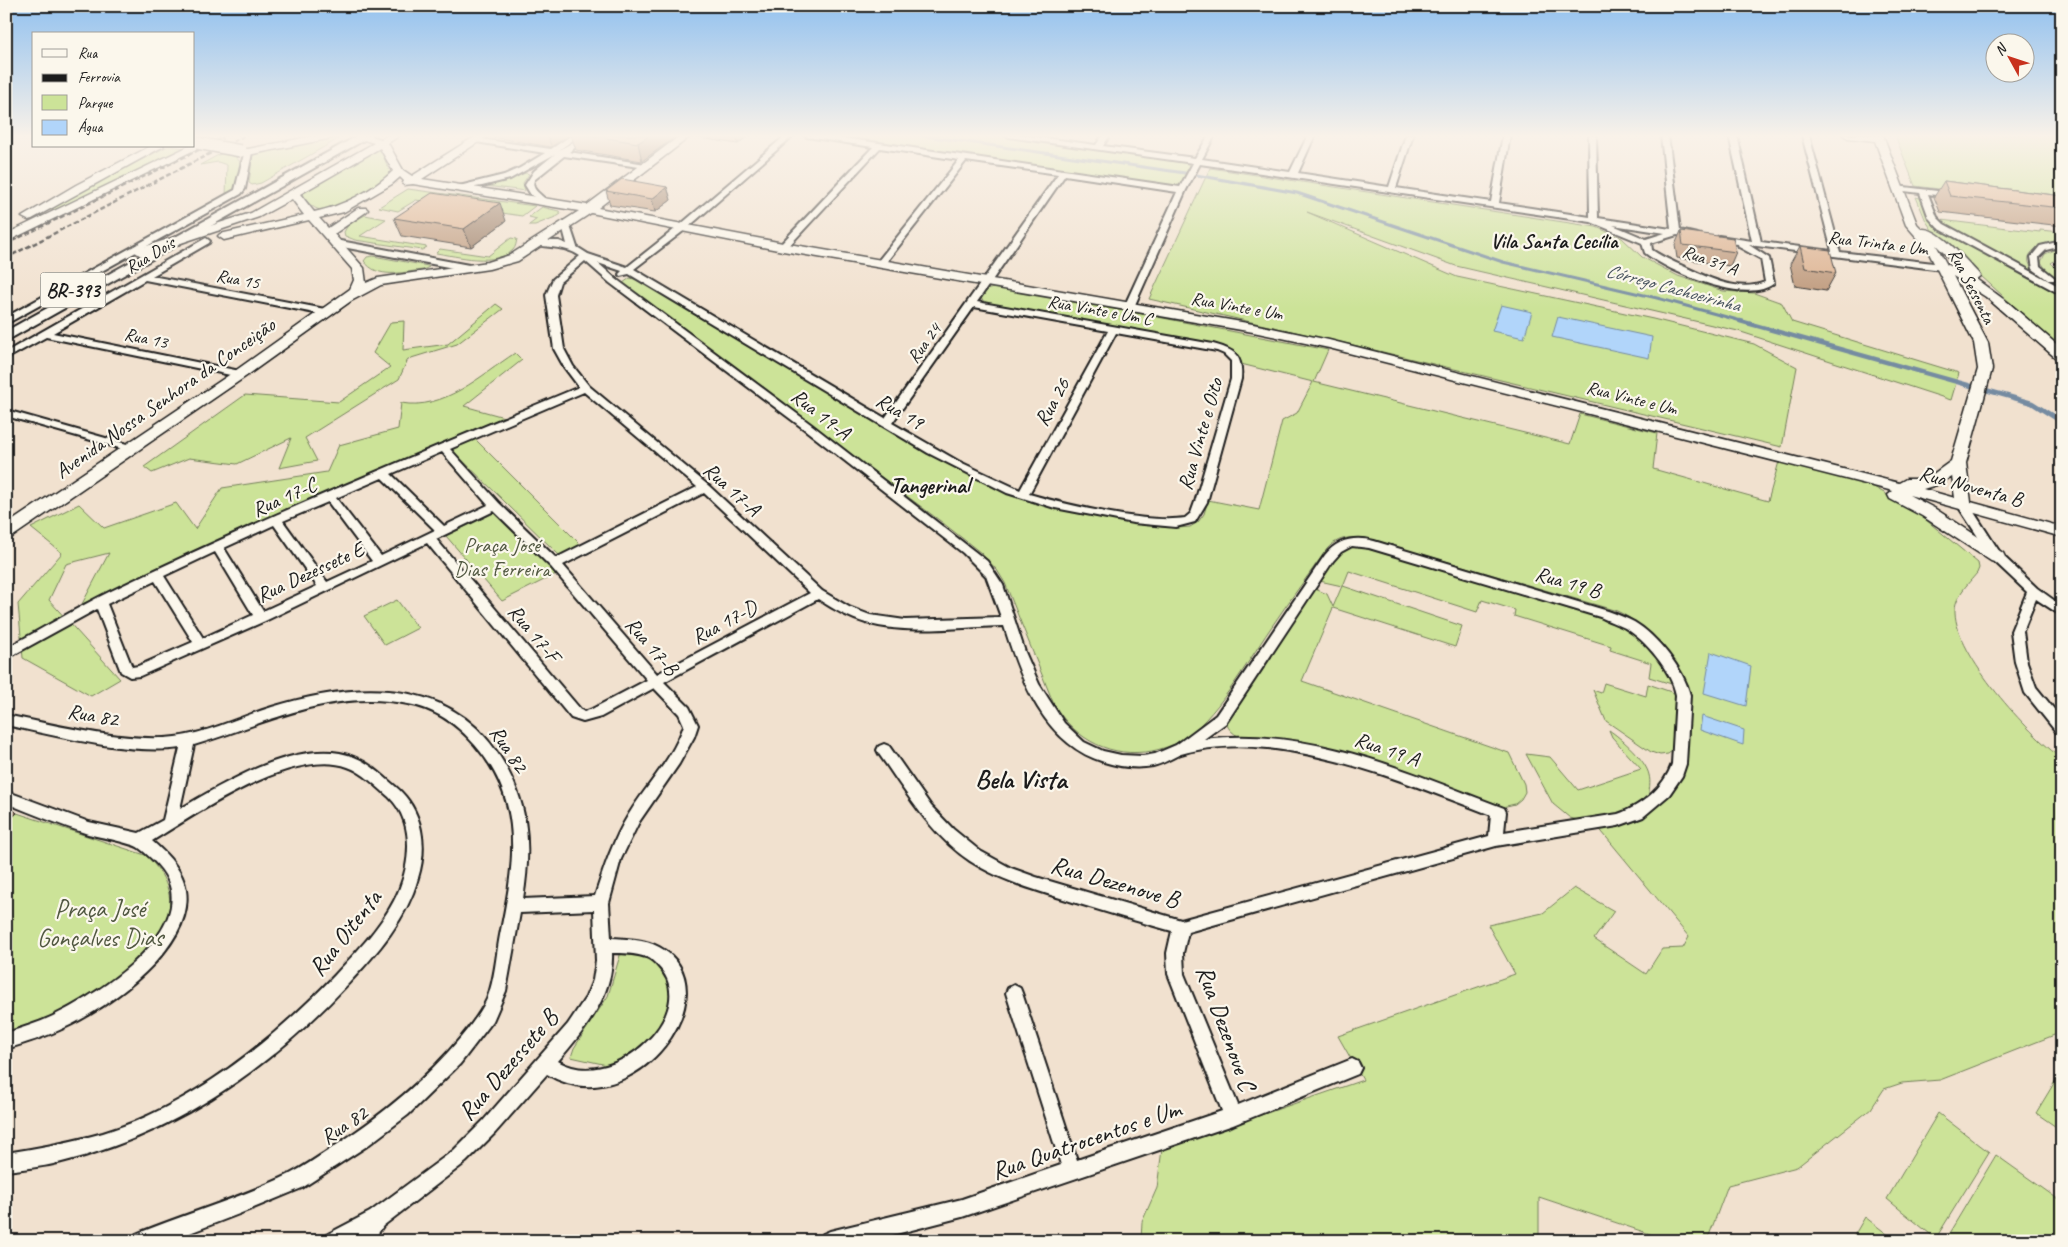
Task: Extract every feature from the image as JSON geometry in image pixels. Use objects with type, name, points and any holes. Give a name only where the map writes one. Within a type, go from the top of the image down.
[{"type":"main road","name":"BR-393","points":[[6,327],[251,193]]},
{"type":"main road","name":"BR-393","points":[[6,337],[261,193]]},
{"type":"main road","points":[[127,269],[165,253],[206,241]]},
{"type":"street","points":[[28,228],[25,224],[26,220],[35,212],[69,193]]},
{"type":"street","points":[[6,239],[100,193]]},
{"type":"street","points":[[6,321],[236,193]]},
{"type":"street","points":[[323,230],[345,208],[369,193]]},
{"type":"street","points":[[323,230],[340,224],[390,193]]},
{"type":"street","name":"Rua Vinte e Um","points":[[493,193],[542,200],[783,246],[1253,328],[1329,344],[1869,480]]},
{"type":"street","points":[[534,193],[542,200]]},
{"type":"street","points":[[358,268],[379,276],[399,278],[506,261],[566,225],[610,193]]},
{"type":"street","points":[[613,281],[683,227],[722,193]]},
{"type":"street","points":[[783,246],[833,193]]},
{"type":"street","points":[[882,263],[937,193]]},
{"type":"street","name":"Rua 24","points":[[886,424],[988,282],[1048,193]]},
{"type":"street","points":[[1129,307],[1181,193]]},
{"type":"street","points":[[1414,193],[1704,236]]},
{"type":"street","points":[[1495,205],[1497,193]]},
{"type":"street","points":[[1594,193],[1594,220]]},
{"type":"street","points":[[1672,193],[1676,232]]},
{"type":"street","points":[[1746,193],[1757,244]]},
{"type":"street","points":[[1821,193],[1837,255]]},
{"type":"street","name":"Rua Sessenta","points":[[1901,193],[1912,224],[1932,248],[1981,343],[1985,369],[1958,463]]},
{"type":"street","points":[[1923,193],[1933,218],[1941,226],[2062,292]]},
{"type":"street","points":[[1935,193],[1962,196]]},
{"type":"street","points":[[141,252],[249,218],[294,194],[323,230],[358,268],[362,279],[361,284],[347,298]]},
{"type":"street","points":[[1594,220],[1646,242]]},
{"type":"street","points":[[206,241],[268,228],[301,224],[469,268]]},
{"type":"street","points":[[1912,224],[1935,237],[1945,246],[1995,299]]},
{"type":"street","points":[[566,225],[567,234],[573,248]]},
{"type":"street","name":"Rua 31 A","points":[[1676,232],[1646,242],[1648,251],[1710,282],[1738,288],[1759,288],[1770,283],[1765,258],[1732,241]]},
{"type":"street","name":"Rua Trinta e Um","points":[[1713,238],[1942,267]]},
{"type":"street","name":"Rua Dois","points":[[6,356],[206,241]]},
{"type":"street","points":[[538,243],[555,243],[573,248],[585,256]]},
{"type":"street","points":[[2062,243],[2043,248],[2037,253],[2034,260],[2039,270],[2062,284]]},
{"type":"street","points":[[1765,258],[1782,248]]},
{"type":"street","name":"Rua 19","points":[[585,256],[629,270],[886,424],[975,474],[1023,495],[1097,512],[1176,523]]},
{"type":"street","name":"Rua 19-A","points":[[585,256],[613,281],[808,427],[967,550],[990,574],[1000,591],[1008,621],[1034,689],[1056,723],[1072,740],[1091,752],[1118,761],[1154,760],[1181,749]]},
{"type":"street","name":"Rua 17-A","points":[[585,256],[556,280],[551,295],[559,349],[569,368],[585,388],[704,488],[818,594],[845,610],[868,619],[905,625],[1008,621]]},
{"type":"street","points":[[1942,267],[1969,280],[1995,299],[2062,356]]},
{"type":"street","name":"Rua 15","points":[[145,277],[325,312]]},
{"type":"street","name":"Avenida Nossa Senhora da Conceição","points":[[6,533],[12,522],[130,448],[240,374],[325,312],[371,285],[399,278]]},
{"type":"street","name":"Rua Vinte e Um C","points":[[972,304],[1114,328],[1222,349]]},
{"type":"street","name":"Rua 26","points":[[1023,495],[1114,328]]},
{"type":"street","name":"Rua 13","points":[[46,334],[240,374]]},
{"type":"street","name":"Rua Vinte e Oito","points":[[1176,523],[1193,518],[1199,508],[1236,379],[1238,366],[1235,357],[1222,349]]},
{"type":"street","name":"Rua 17-C","points":[[6,654],[100,602],[218,546],[384,472],[585,388]]},
{"type":"street","points":[[6,413],[130,448]]},
{"type":"street","name":"Rua 17-B","points":[[443,447],[495,506],[555,564],[656,682],[684,711],[690,725],[687,737],[674,760],[634,818],[614,859],[601,902]]},
{"type":"street","points":[[1869,480],[1926,484],[1939,480],[1958,463]]},
{"type":"street","points":[[1958,463],[1964,506],[1997,557]]},
{"type":"street","points":[[384,472],[443,532]]},
{"type":"street","points":[[1869,480],[1928,512],[1997,557],[2033,591],[2059,606]]},
{"type":"street","name":"Rua Noventa B","points":[[1869,480],[2062,532]]},
{"type":"street","points":[[555,564],[704,488]]},
{"type":"street","points":[[330,497],[379,562]]},
{"type":"street","name":"Rua Dezessete E","points":[[100,602],[126,669],[130,672],[140,671],[261,618],[495,506]]},
{"type":"street","points":[[277,521],[324,588]]},
{"type":"street","name":"Rua 17-F","points":[[429,538],[576,714],[583,717],[596,713]]},
{"type":"street","name":"Rua 19 B","points":[[1181,749],[1222,719],[1329,558],[1342,545],[1353,542],[1370,544],[1579,606],[1629,625],[1657,648],[1681,685],[1683,715],[1679,764],[1675,776],[1658,798],[1638,813],[1627,818],[1496,840]]},
{"type":"street","points":[[218,546],[261,618]]},
{"type":"street","points":[[157,575],[201,645]]},
{"type":"street","points":[[2033,591],[2016,631],[2021,662],[2030,689],[2062,729]]},
{"type":"street","name":"Rua 17-D","points":[[596,713],[818,594]]},
{"type":"street","name":"Rua 82","points":[[6,720],[138,744],[172,744],[188,741],[275,711],[327,698],[362,696],[404,698],[424,702],[439,708],[471,732],[496,761],[509,785],[517,811],[520,839],[519,873],[494,1004],[464,1047],[421,1092],[376,1130],[297,1180],[143,1241]]},
{"type":"street","points":[[1181,749],[1229,742],[1222,719]]},
{"type":"street","points":[[169,824],[188,741]]},
{"type":"street","name":"Rua 19 A","points":[[1229,742],[1279,742],[1310,748],[1358,761],[1499,812],[1496,840]]},
{"type":"street","name":"Rua Dezenove B","points":[[884,750],[926,810],[948,833],[975,856],[1006,873],[1036,884],[1181,928],[1496,840]]},
{"type":"street","name":"Rua Oitenta","points":[[6,1162],[71,1152],[118,1138],[179,1109],[258,1057],[321,1002],[375,941],[399,906],[415,865],[415,836],[405,806],[365,771],[339,758],[303,761],[265,772],[230,788],[141,840]]},
{"type":"street","points":[[6,797],[86,829],[108,835],[141,840],[164,863],[179,890],[179,910],[174,924],[166,936],[133,973],[95,1001],[58,1022],[6,1041]]},
{"type":"street","points":[[513,906],[601,902]]},
{"type":"street","name":"Rua Dezessete B","points":[[377,1219],[460,1156],[495,1121],[574,1030],[592,1002],[601,980],[604,962],[601,902]]},
{"type":"street","name":"Rua Dezenove C","points":[[1181,928],[1175,953],[1176,974],[1232,1116]]},
{"type":"street","points":[[544,1063],[568,1076],[589,1078],[618,1072],[640,1059],[659,1041],[669,1026],[678,999],[677,978],[670,966],[653,952],[636,946],[602,945]]},
{"type":"street","points":[[1014,993],[1072,1171]]},
{"type":"street","name":"Rua Quatrocentos e Um","points":[[830,1241],[962,1208],[1232,1116],[1352,1068]]},
{"type":"street","points":[[335,1241],[377,1219]]},
{"type":"street","points":[[361,1241],[377,1219]]},
{"type":"green space","points":[[77,193],[92,193],[54,211],[47,209]]},
{"type":"green space","points":[[302,193],[366,193],[352,202],[329,210],[319,210],[304,198]]},
{"type":"green space","points":[[401,193],[439,193],[535,206],[522,216],[416,200],[398,211],[379,207]]},
{"type":"green space","points":[[1198,193],[1375,193],[1596,227],[1622,238],[1642,257],[1678,276],[1723,291],[1754,293],[1782,303],[1792,322],[1959,373],[1951,400],[1738,331],[1456,266],[1307,212],[1457,277],[1653,319],[1754,344],[1797,367],[1782,447],[1366,348],[1149,299]]},
{"type":"green space","points":[[1974,193],[2062,193],[2062,204]]},
{"type":"green space","points":[[1916,197],[1920,198],[1930,219],[1939,228],[2062,295],[2062,350],[1934,233],[1926,221]]},
{"type":"green space","points":[[542,207],[559,211],[561,214],[535,225],[529,225],[537,219],[529,217]]},
{"type":"green space","points":[[365,215],[386,219],[360,236],[427,247],[422,250],[355,240],[345,236],[344,232],[348,225]]},
{"type":"green space","points":[[1941,220],[2040,232],[2040,230],[2062,232],[2062,241],[2050,242],[2037,248],[2029,256],[2029,262],[2038,274],[2062,287],[2062,289],[1945,226]]},
{"type":"green space","points":[[511,238],[517,239],[514,249],[506,255],[497,258],[476,259],[436,253],[440,249],[488,256]]},
{"type":"green space","points":[[2062,247],[2062,256],[2051,263],[2062,274],[2062,280],[2048,272],[2041,262],[2045,254]]},
{"type":"green space","points":[[373,256],[429,267],[423,270],[383,273],[376,271],[364,261],[367,257]]},
{"type":"green space","points":[[630,278],[639,280],[920,449],[971,476],[1029,501],[1062,509],[1162,527],[1190,527],[1198,522],[1204,514],[1208,500],[1259,510],[1282,421],[1297,413],[1313,382],[1241,364],[1236,352],[1219,345],[989,304],[982,300],[981,297],[989,289],[1003,287],[1328,350],[1314,382],[1570,444],[1580,414],[1657,433],[1653,469],[1768,501],[1780,458],[1865,482],[1914,510],[1978,563],[1977,573],[1962,591],[1955,606],[1958,630],[1967,650],[1996,692],[2013,713],[2062,759],[2062,1032],[1940,1080],[1902,1083],[1884,1089],[1871,1109],[1797,1167],[1728,1185],[1707,1241],[1671,1241],[1539,1197],[1539,1241],[1141,1241],[1142,1222],[1157,1188],[1162,1149],[1363,1080],[1338,1036],[1515,974],[1488,925],[1543,913],[1574,888],[1614,911],[1594,939],[1646,974],[1662,949],[1683,948],[1689,937],[1597,826],[1608,825],[1672,785],[1681,675],[1676,665],[1662,646],[1646,630],[1617,611],[1380,542],[1345,538],[1327,549],[1277,619],[1230,690],[1206,719],[1193,731],[1174,744],[1152,751],[1137,753],[1109,749],[1085,738],[1064,719],[1055,707],[1005,583],[997,570],[981,553],[626,287],[623,283]]},
{"type":"green space","points":[[496,304],[503,309],[457,344],[408,359],[399,379],[305,438],[317,461],[279,468],[291,438],[237,464],[189,458],[152,473],[144,467],[245,395],[339,402],[390,367],[373,353],[391,322],[404,321],[403,350],[448,344]]},
{"type":"green space","points":[[515,353],[522,360],[464,406],[504,417],[233,535],[82,604],[109,553],[66,564],[49,600],[120,679],[91,696],[23,658],[18,604],[62,553],[31,528],[79,504],[104,528],[176,503],[195,529],[222,488],[327,472],[339,445],[398,429],[401,403],[417,404],[432,402],[447,396],[475,381]]},
{"type":"green space","points":[[473,437],[583,547],[562,558],[449,447]]},
{"type":"green space","name":"Praça José Dias Ferreira","points":[[498,511],[556,574],[502,601],[446,536]]},
{"type":"green space","points":[[1358,544],[1620,622],[1648,642],[1678,686],[1649,677],[1651,663],[1610,650],[1611,646],[1514,616],[1515,610],[1482,600],[1477,612],[1349,571],[1343,586],[1462,626],[1455,647],[1333,608],[1302,681],[1509,753],[1524,784],[1525,792],[1521,799],[1515,804],[1498,808],[1409,776],[1240,737],[1234,734],[1228,727],[1226,718],[1310,587],[1327,594],[1333,607],[1342,586],[1315,580],[1336,552]]},
{"type":"green space","points":[[397,600],[418,628],[385,645],[364,616]]},
{"type":"green space","points":[[1604,683],[1646,696],[1648,684],[1680,695],[1673,750],[1668,754],[1660,755],[1651,752],[1606,721],[1593,690],[1601,693]]},
{"type":"green space","points":[[1609,730],[1632,750],[1647,769],[1650,781],[1648,799],[1630,814],[1582,821],[1570,818],[1553,804],[1526,754],[1550,757],[1578,790],[1641,769],[1612,737]]},
{"type":"green space","name":"Praça José Gonçalves Dias","points":[[17,813],[145,855],[157,867],[166,883],[170,908],[162,931],[151,946],[105,988],[57,1017],[6,1035],[6,822]]},
{"type":"green space","points":[[621,952],[654,959],[672,984],[669,1006],[658,1033],[616,1067],[571,1057],[574,1048],[608,996]]},
{"type":"green space","points":[[2062,1070],[2062,1131],[2036,1113]]},
{"type":"green space","points":[[1938,1113],[1989,1152],[1936,1238],[1938,1241],[1935,1241],[1935,1238],[1887,1199]]},
{"type":"green space","points":[[1996,1155],[2062,1202],[2062,1241],[1945,1240]]},
{"type":"green space","points":[[1865,1217],[1896,1241],[1851,1241]]},
{"type":"water","points":[[1501,305],[1532,312],[1524,338],[1492,331]]},
{"type":"water","points":[[1558,317],[1652,337],[1649,358],[1552,337]]},
{"type":"water","points":[[1711,652],[1751,666],[1746,706],[1704,693]]},
{"type":"water","points":[[1702,716],[1744,730],[1743,745],[1700,730]]},
{"type":"building","points":[[432,193],[500,203],[464,229],[394,218]]},
{"type":"building","points":[[619,193],[659,193],[652,199]]},
{"type":"building","points":[[1949,193],[2040,193],[2062,196],[2062,208],[1950,196]]},
{"type":"building","points":[[1681,231],[1733,238],[1736,252],[1683,245]]},
{"type":"building","points":[[1800,246],[1830,250],[1836,273],[1805,268]]},
{"type":"waterway","name":"Córrego Cachoeirinha","points":[[1298,193],[1503,262],[1657,298],[1745,322]]},
{"type":"waterway","name":"Córrego Cachoeirinha","points":[[1740,321],[2032,403],[2062,422]]},
{"type":"railway","points":[[6,244],[110,193]]},
{"type":"railway","points":[[6,258],[132,193]]},
{"type":"district","name":"Vila Santa Cecília","points":[[1554,241]]},
{"type":"district","name":"Tangerinal","points":[[930,486]]},
{"type":"district","name":"Bela Vista","points":[[1021,779]]}]
